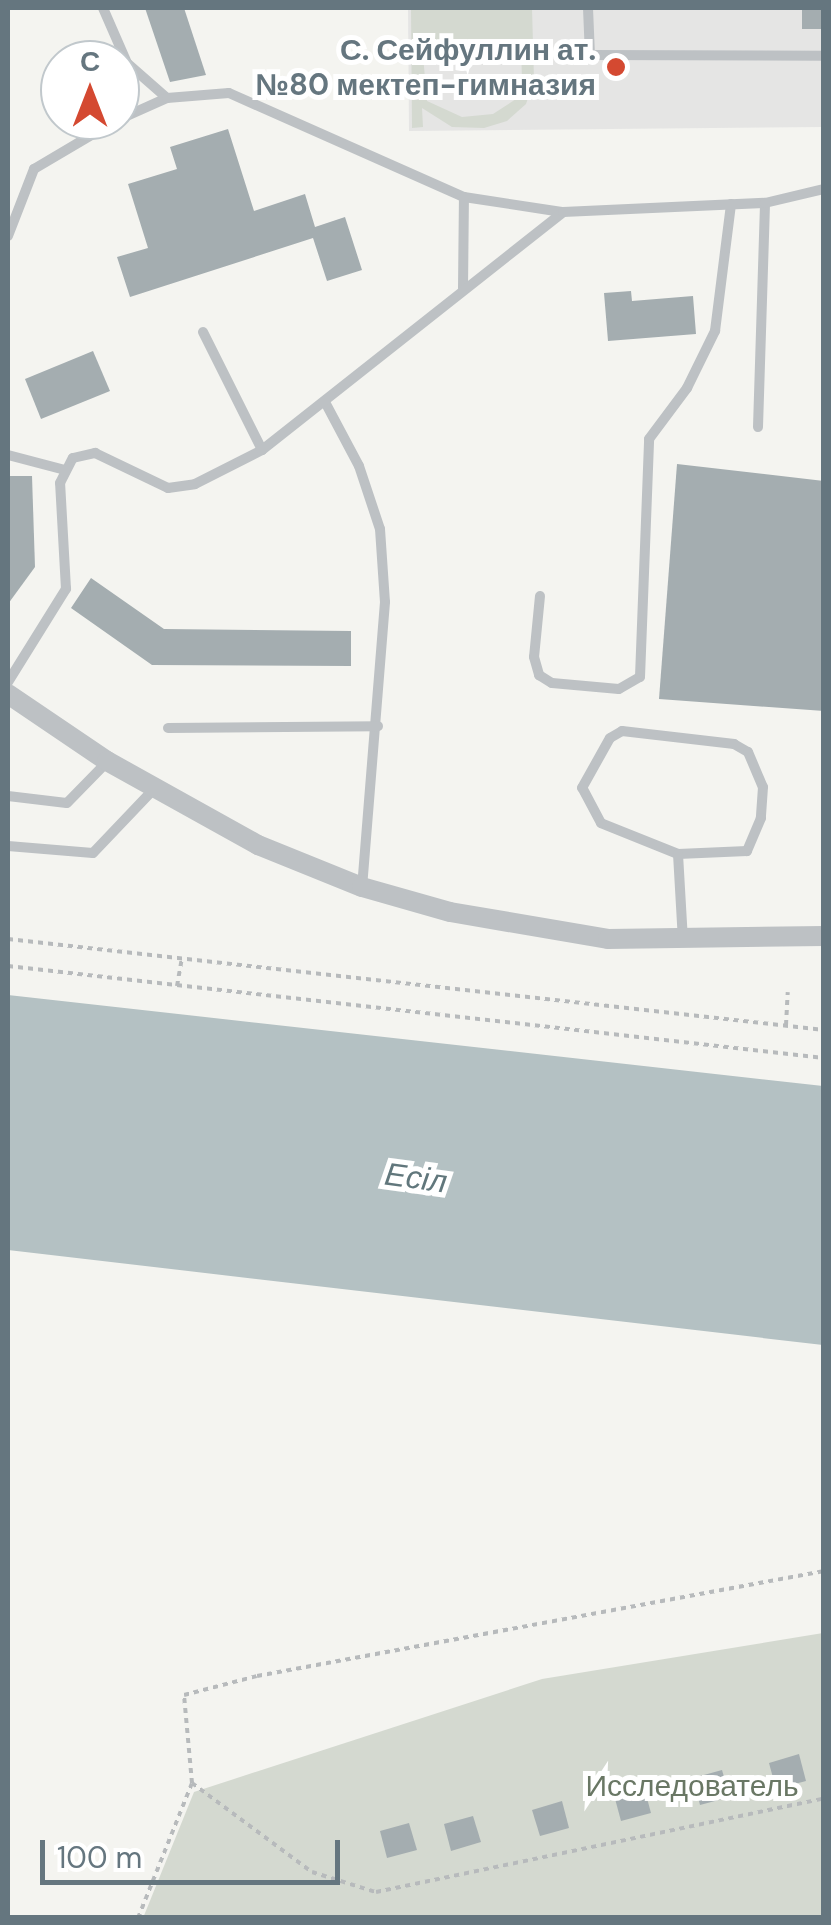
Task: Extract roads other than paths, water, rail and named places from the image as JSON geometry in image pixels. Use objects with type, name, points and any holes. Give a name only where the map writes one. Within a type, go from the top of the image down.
[{"type":"street","points":[[8,694],[154,789],[258,845],[362,887],[528,926],[682,942],[824,936]]},
{"type":"lane","points":[[103,8],[127,63],[167,98]]},
{"type":"lane","points":[[588,8],[590,55],[824,56]]},
{"type":"lane","points":[[140,110],[167,98],[230,93],[464,197],[562,212],[765,203],[824,190]]},
{"type":"lane","points":[[8,236],[34,169],[83,140]]},
{"type":"lane","points":[[463,288],[464,197]]},
{"type":"lane","points":[[758,427],[765,203]]},
{"type":"lane","points":[[540,596],[534,656],[539,674],[552,682],[619,689],[640,677],[649,439],[688,388],[715,331],[731,204]]},
{"type":"lane","points":[[8,682],[66,589],[65,470],[73,458],[95,453],[168,488],[194,484],[262,450],[562,212]]},
{"type":"lane","points":[[203,332],[262,450]]},
{"type":"lane","points":[[326,402],[360,466],[380,529],[385,602],[362,887]]},
{"type":"lane","points":[[8,455],[65,470]]},
{"type":"lane","points":[[168,728],[378,726]]},
{"type":"lane","points":[[622,731],[734,744],[758,765],[762,818],[747,851],[678,854],[601,823],[586,805],[582,788],[610,738],[622,731]]},
{"type":"lane","points":[[8,796],[66,803],[107,761]]},
{"type":"lane","points":[[8,846],[93,853],[154,789]]},
{"type":"lane","points":[[678,854],[682,942]]},
{"type":"water","name":"Есіл","points":[[8,995],[823,1086],[823,1345],[8,1250]]},
{"type":"place","name":"С. Сейфуллин ат. №80 мектеп-гимназия","points":[[616,67]]},
{"type":"park label","name":"Исследователь","points":[[692,1786]]}]
